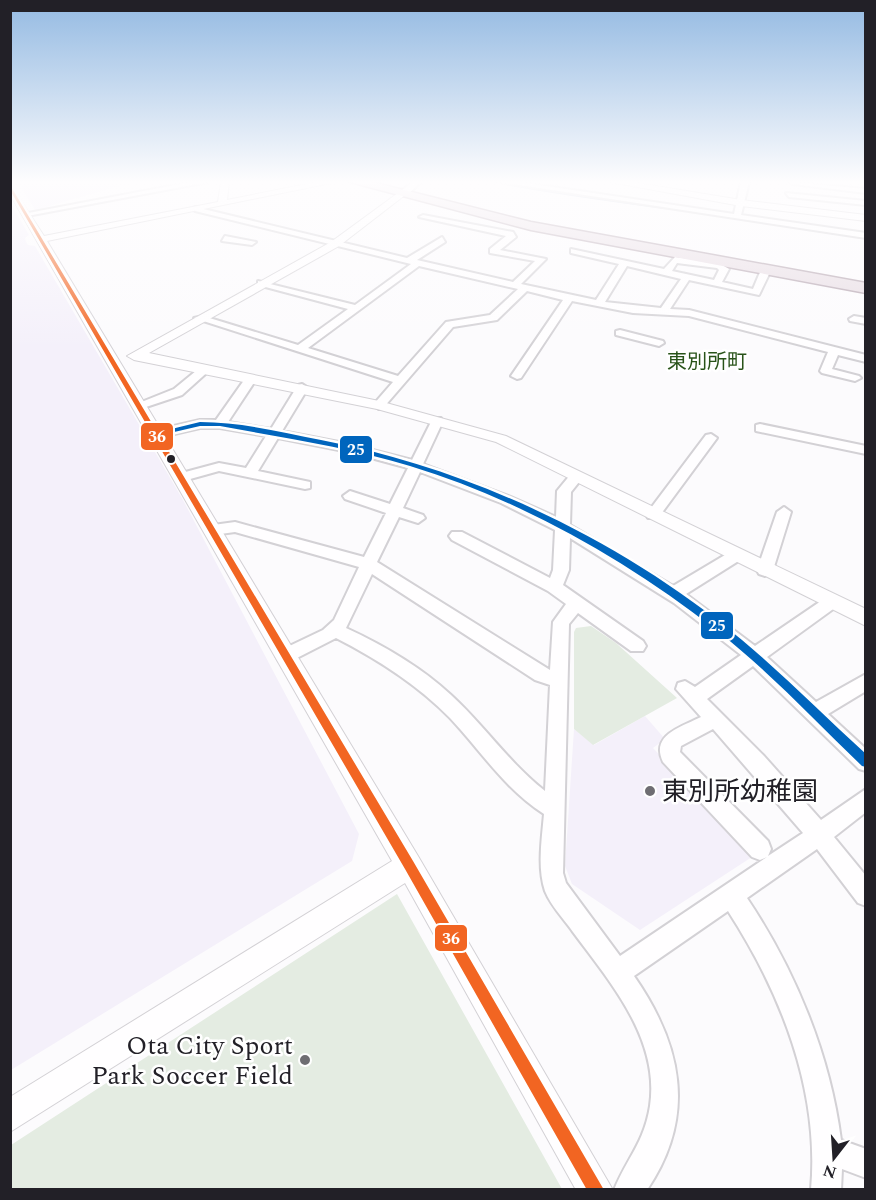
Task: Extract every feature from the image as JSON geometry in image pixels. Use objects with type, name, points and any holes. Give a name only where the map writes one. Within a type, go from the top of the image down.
[{"type":"highway","points":[[595,238],[866,286]]},
{"type":"highway","points":[[616,238],[866,286]]},
{"type":"street","points":[[42,238],[409,865],[596,1190]]},
{"type":"street","points":[[312,238],[599,304],[625,326],[659,343]]},
{"type":"street","points":[[114,362],[139,355],[199,318],[343,238]]},
{"type":"street","points":[[379,405],[450,324],[493,318],[542,259],[493,251],[509,238]]},
{"type":"street","points":[[225,239],[252,242]]},
{"type":"street","points":[[300,349],[442,240]]},
{"type":"street","points":[[574,251],[756,293],[766,270]]},
{"type":"street","points":[[666,272],[675,260],[719,266],[724,269],[717,284]]},
{"type":"street","points":[[599,304],[625,262]]},
{"type":"street","points":[[664,311],[687,277]]},
{"type":"street","points":[[261,283],[356,308]]},
{"type":"street","points":[[517,376],[569,298]]},
{"type":"street","points":[[625,326],[664,311],[689,313],[866,359]]},
{"type":"street","points":[[199,318],[400,380]]},
{"type":"street","points":[[854,319],[866,321]]},
{"type":"street","points":[[834,351],[826,370],[855,378]]},
{"type":"street","points":[[139,355],[379,405],[501,439],[830,603],[866,618]]},
{"type":"street","points":[[140,405],[178,392],[206,368]]},
{"type":"street","points":[[220,424],[251,378]]},
{"type":"street","points":[[250,473],[276,434],[302,388]]},
{"type":"street","points":[[285,656],[335,630],[437,421]]},
{"type":"street","points":[[157,434],[200,424],[220,424],[366,452],[415,465],[562,526],[673,594],[755,656],[866,762]]},
{"type":"street","points":[[760,428],[866,450]]},
{"type":"street","points":[[653,515],[711,438]]},
{"type":"street","points":[[183,477],[214,468],[305,485]]},
{"type":"street","points":[[554,587],[561,570],[564,491],[576,477]]},
{"type":"street","points":[[350,496],[418,518]]},
{"type":"street","points":[[765,570],[784,513]]},
{"type":"street","points":[[213,530],[235,527],[368,564],[541,675],[558,678]]},
{"type":"street","points":[[457,536],[554,587],[637,646]]},
{"type":"street","points":[[673,594],[735,556]]},
{"type":"street","points":[[577,602],[561,622],[551,866],[556,889],[616,973],[654,1036],[663,1064],[664,1078],[656,1141],[645,1168],[629,1190]]},
{"type":"street","points":[[830,603],[755,656],[689,693],[820,834],[866,895]]},
{"type":"street","points":[[335,630],[402,670],[444,701],[532,794],[552,807]]},
{"type":"street","points":[[813,713],[866,681]]},
{"type":"street","points":[[714,719],[674,740],[669,745],[670,756],[760,849]]},
{"type":"street","points":[[616,973],[820,834],[866,799]]},
{"type":"street","points":[[10,1116],[409,865]]},
{"type":"street","points":[[731,895],[755,932],[789,997],[814,1073],[828,1149],[826,1190]]},
{"type":"street","points":[[828,1149],[866,1164]]},
{"type":"shaded area","points":[[10,238],[25,238],[28,245],[35,246],[183,500],[359,834],[352,861],[11,1070]]},
{"type":"shaded area","points":[[591,626],[616,643],[677,698],[593,745],[574,729],[574,632],[576,628]]},
{"type":"shaded area","points":[[645,716],[665,739],[653,748],[755,855],[640,930],[572,884],[565,866],[574,729],[594,745]]},
{"type":"shaded area","name":"Ota City Sport Park Soccer Field","points":[[397,894],[562,1189],[11,1189],[11,1145]]},
{"type":"transit line","name":"36","points":[[41,238],[409,865],[596,1190]]},
{"type":"transit line","name":"25","points":[[157,434],[200,424],[220,424],[312,440],[414,465],[506,500],[596,545],[680,598],[757,659],[866,762]]},
{"type":"place","name":"東別所幼稚園","points":[[650,791]]},
{"type":"place","name":"Ota City Sport Park Soccer Field","points":[[305,1060]]},
{"type":"district","name":"東別所町","points":[[707,361]]}]
